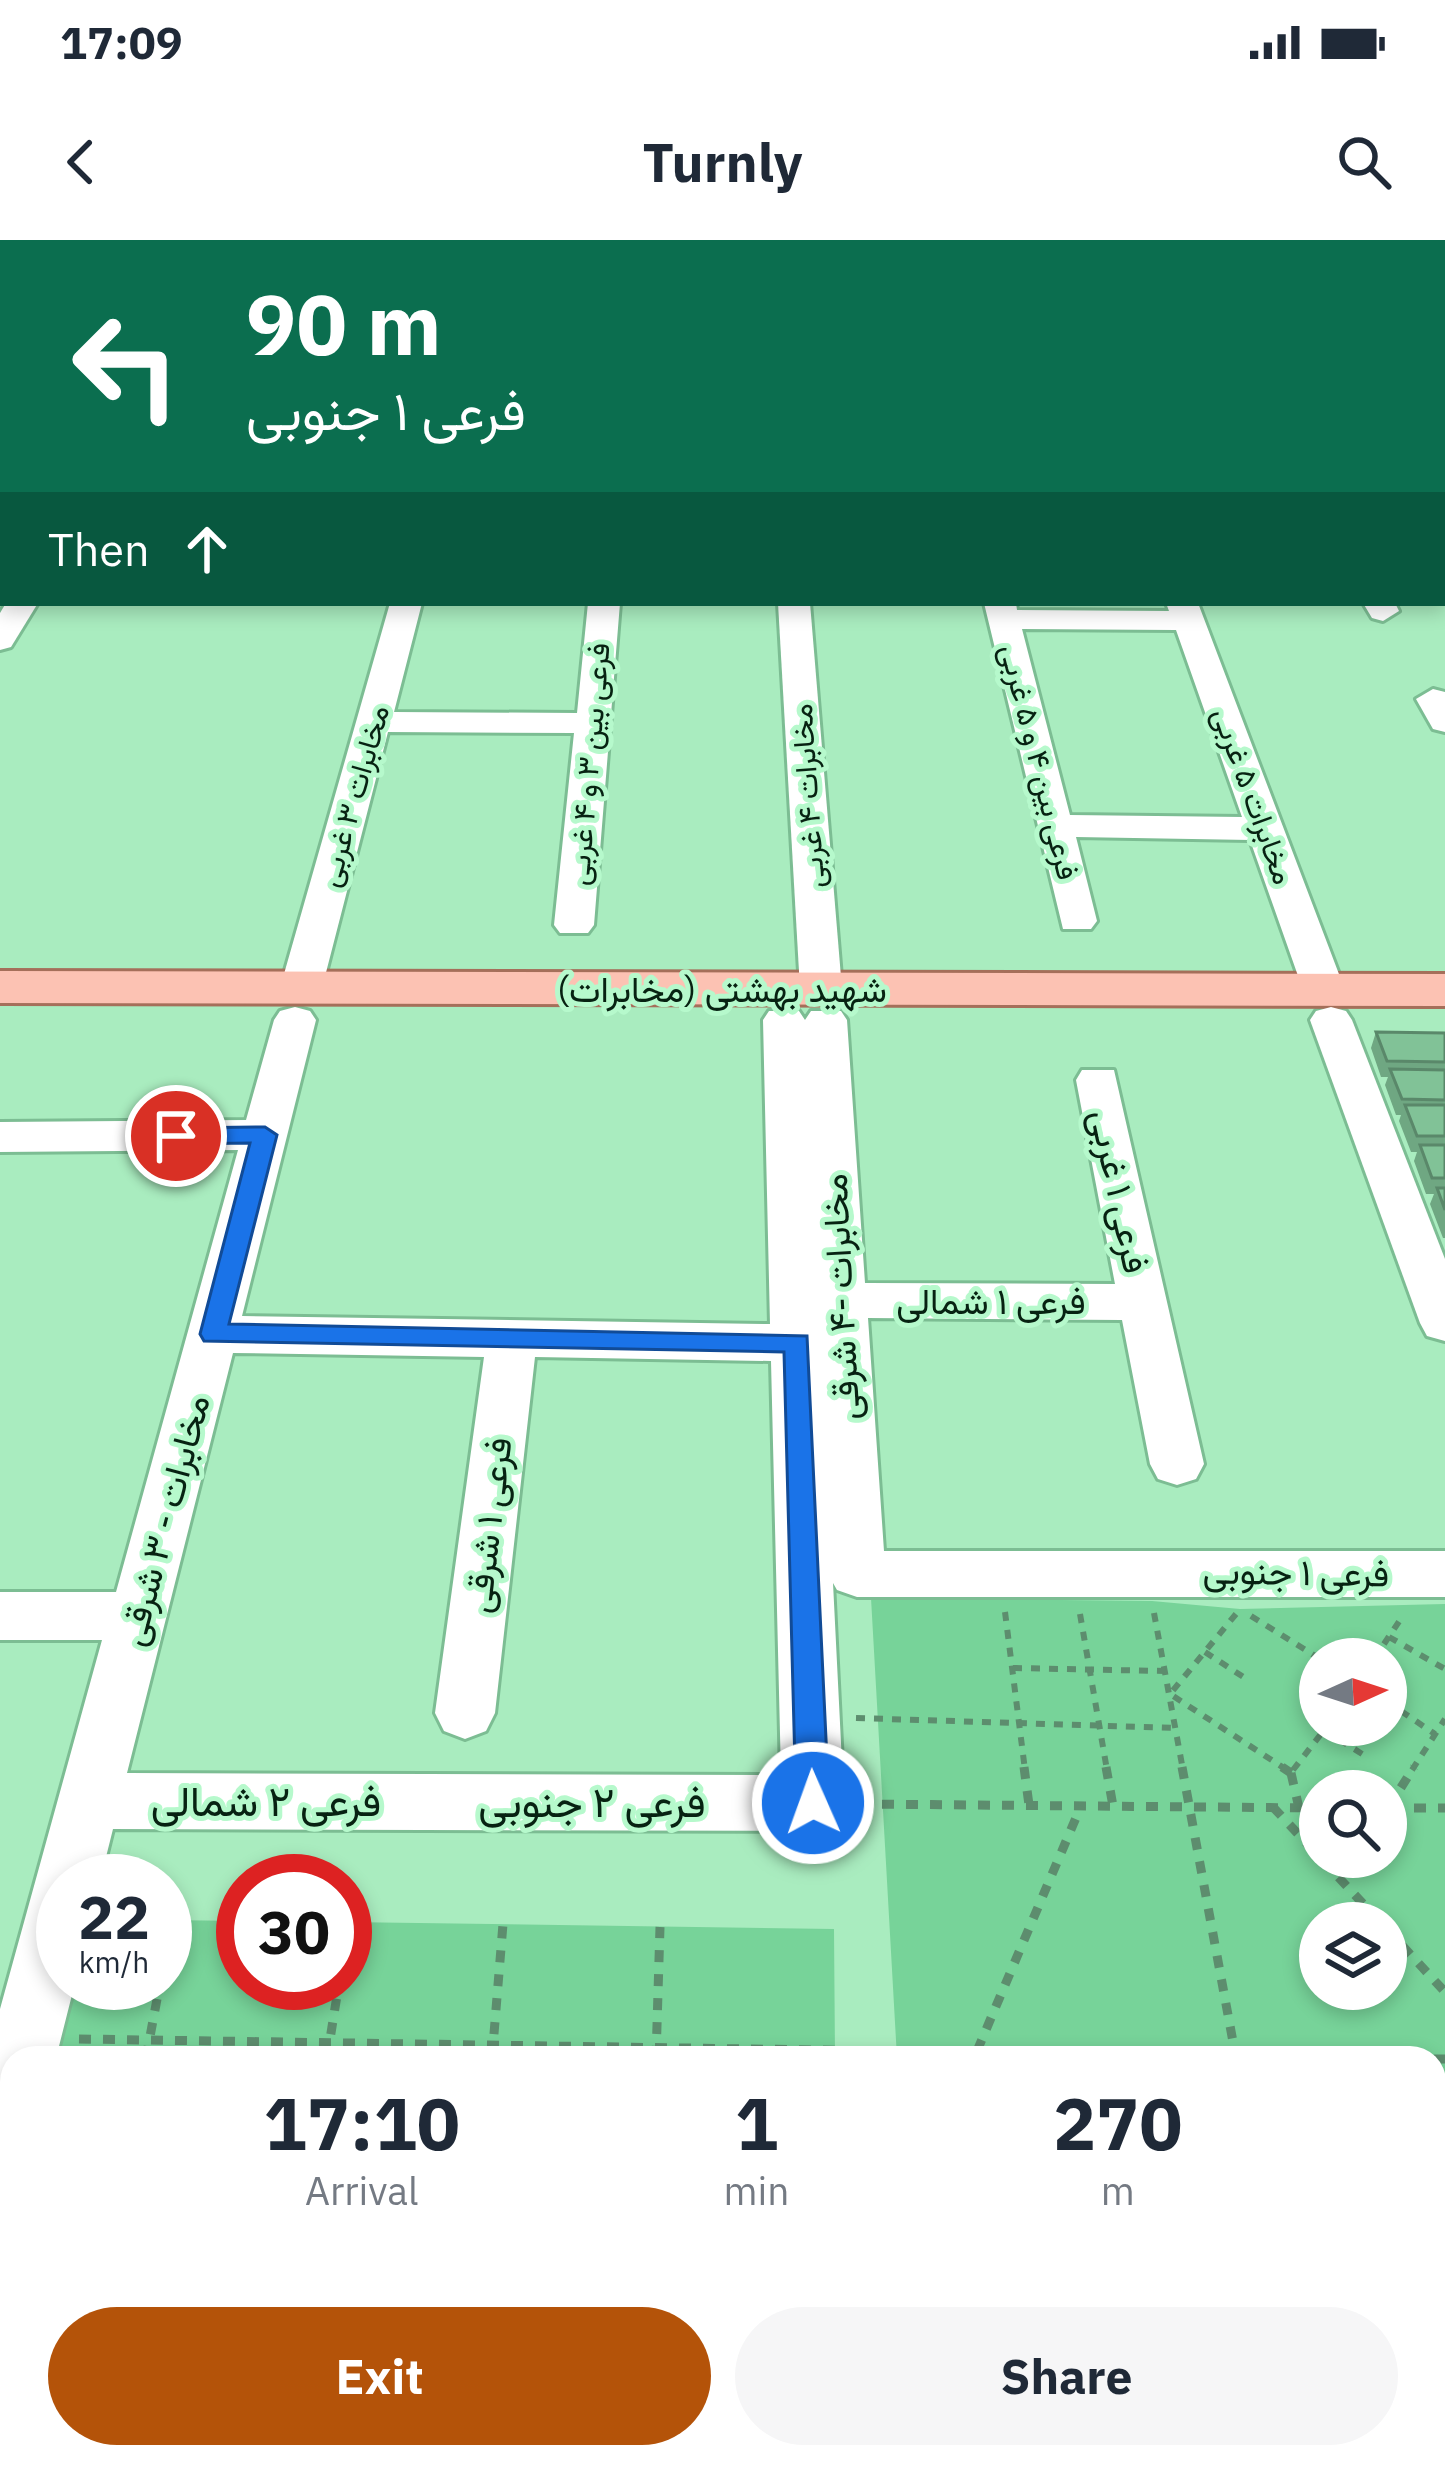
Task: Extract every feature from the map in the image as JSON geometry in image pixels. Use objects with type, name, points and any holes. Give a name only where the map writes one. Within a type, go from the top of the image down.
[{"type":"main road","name":"شهید بهشتی (مخابرات)","points":[[0,987],[298,1004],[810,1010],[1328,1005],[1445,990]]},
{"type":"main road","name":"شهید بهشتی (مخابرات)","points":[[0,1021],[298,1004]]},
{"type":"main road","name":"شهید بهشتی (مخابرات)","points":[[1328,1005],[1445,1019]]},
{"type":"street","points":[[0,640],[20,606]]},
{"type":"street","name":"مخابرات ۳ غربی","points":[[298,1004],[405,606]]},
{"type":"street","name":"فرعی بین ۳ و ۴ غربی","points":[[574,925],[604,606]]},
{"type":"street","name":"مخابرات ۴ غربی","points":[[794,606],[810,1010]]},
{"type":"street","points":[[1002,611],[1186,612]]},
{"type":"street","name":"فرعی بین ۴ و ۵ غربی","points":[[1002,611],[1058,826],[1077,920]]},
{"type":"street","name":"مخابرات ۵ غربی","points":[[1186,612],[1445,1323]]},
{"type":"street","points":[[375,722],[593,724]]},
{"type":"street","points":[[1058,826],[1266,829]]},
{"type":"street","name":"مخابرات - ۳ شرقی","points":[[75,1854],[298,1004]]},
{"type":"street","points":[[810,1010],[797,1342],[813,1803]]},
{"type":"street","name":"مخابرات -۴ شرقی","points":[[810,1010],[839,1300],[857,1574],[1147,1571]]},
{"type":"street","name":"فرعی ۱ غربی","points":[[1098,1080],[1143,1302]]},
{"type":"street","points":[[0,1137],[265,1135]]},
{"type":"street","name":"فرعی ۱ شمالی","points":[[839,1300],[1143,1302]]},
{"type":"street","points":[[1143,1302],[1177,1465]]},
{"type":"street","points":[[214,1334],[797,1342]]},
{"type":"street","name":"فرعی ۱ شرقی","points":[[465,1713],[512,1337]]},
{"type":"street","name":"فرعی ۱ جنوبی","points":[[1147,1571],[1428,1589]]},
{"type":"street","points":[[0,1616],[138,1616]]},
{"type":"street","name":"فرعی ۲ شمالی","points":[[90,1801],[442,1801]]},
{"type":"street","name":"فرعی ۲ جنوبی","points":[[442,1801],[813,1803]]},
{"type":"street","points":[[24,2046],[36,2000]]},
{"type":"path","points":[[1147,1571],[1234,2046]]},
{"type":"path","points":[[1428,1589],[1389,1637],[1445,1669]]},
{"type":"path","points":[[1004,1600],[1029,1805]]},
{"type":"path","points":[[1078,1600],[1113,1806]]},
{"type":"path","points":[[1170,1694],[1240,1609],[1299,1646]]},
{"type":"path","points":[[1205,1652],[1248,1681]]},
{"type":"path","points":[[1012,1668],[1165,1671]]},
{"type":"path","points":[[813,1803],[1299,1808],[1292,1773],[1170,1694]]},
{"type":"path","points":[[1407,1715],[1435,1734]]},
{"type":"path","points":[[810,1718],[1175,1728]]},
{"type":"path","points":[[1407,1777],[1445,1719]]},
{"type":"path","points":[[1292,1773],[1312,1746]]},
{"type":"path","points":[[1351,1746],[1367,1757]]},
{"type":"path","points":[[979,2046],[1081,1806]]},
{"type":"path","points":[[1273,1807],[1361,1902]]},
{"type":"path","points":[[1407,1808],[1445,1808]]},
{"type":"path","points":[[493,2044],[502,1924]]},
{"type":"path","points":[[656,2046],[660,1927]]},
{"type":"path","points":[[1407,1952],[1445,1992]]},
{"type":"path","points":[[148,2046],[155,2010]]},
{"type":"path","points":[[329,2046],[335,2010]]},
{"type":"path","points":[[115,2046],[149,2040],[534,2046]]},
{"type":"green space","points":[[871,1598],[1152,1601],[1240,1609],[1445,1604],[1445,2046],[896,2046]]},
{"type":"green space","points":[[192,1920],[216,1921],[216,2010],[372,2010],[372,1922],[834,1929],[835,2046],[59,2046],[68,2010],[192,2010]]},
{"type":"building","points":[[1376,1032],[1445,1033],[1445,1062],[1387,1061]]},
{"type":"building","points":[[1390,1069],[1445,1070],[1445,1100],[1402,1099]]},
{"type":"building","points":[[1405,1105],[1445,1105],[1445,1136],[1417,1136]]},
{"type":"building","points":[[1420,1145],[1445,1145],[1445,1178],[1432,1178]]},
{"type":"route","points":[[176,1136],[265,1135],[214,1334],[797,1342],[813,1803]]}]
